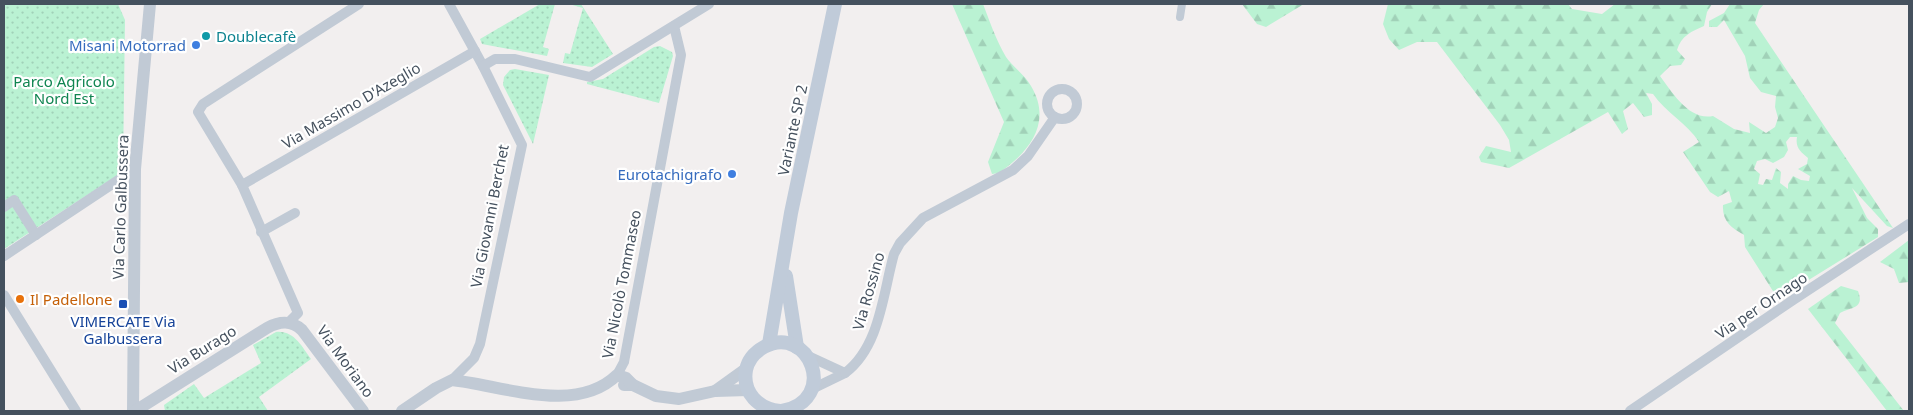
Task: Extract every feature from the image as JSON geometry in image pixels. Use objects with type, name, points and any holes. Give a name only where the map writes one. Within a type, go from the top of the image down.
[{"type":"main road","name":"Variante SP 2","points":[[769,344],[791,214],[835,4]]},
{"type":"main road","name":"Variante SP 2","points":[[784,263],[802,351],[814,375],[812,389]]},
{"type":"main road","points":[[802,351],[779,342],[769,344],[755,353],[747,368],[746,383],[748,390],[758,403],[777,411],[799,408],[812,389]]},
{"type":"street","name":"Via Carlo Galbussera","points":[[134,411],[135,169],[150,4]]},
{"type":"street","points":[[147,23],[157,4]]},
{"type":"street","points":[[289,322],[298,313],[242,185],[198,114],[199,108],[359,4]]},
{"type":"street","name":"Via Giovanni Berchet","points":[[402,411],[436,388],[452,380],[474,358],[480,344],[522,145],[483,66],[449,4]]},
{"type":"street","points":[[483,66],[496,59],[515,59],[590,77],[709,4]]},
{"type":"street","points":[[1180,17],[1182,4]]},
{"type":"street","name":"Via Nicolò Tommaseo","points":[[452,380],[564,402],[590,396],[616,377],[624,362],[681,55],[674,26]]},
{"type":"street","name":"Via Massimo D'Azeglio","points":[[242,185],[475,51]]},
{"type":"street","name":"Via Rossino","points":[[812,389],[845,373],[855,365],[868,346],[894,254],[900,243],[923,218],[1014,170],[1028,156],[1055,117]]},
{"type":"street","points":[[4,256],[135,169]]},
{"type":"street","points":[[4,207],[14,200],[36,235]]},
{"type":"street","points":[[261,232],[295,213]]},
{"type":"street","name":"Via per Ornago","points":[[1630,411],[1909,224]]},
{"type":"street","points":[[4,295],[76,411]]},
{"type":"street","name":"Via Burago","points":[[134,411],[267,328],[277,323],[289,322]]},
{"type":"street","name":"Via Moriano","points":[[289,322],[302,330],[362,411]]},
{"type":"street","points":[[802,351],[845,373]]},
{"type":"street","points":[[715,391],[747,368]]},
{"type":"street","points":[[616,377],[623,384],[633,385],[656,396],[671,399],[689,398],[715,391],[748,390]]},
{"type":"street","points":[[410,411],[452,380]]},
{"type":"green space","name":"Parco Agricolo Nord Est","points":[[4,4],[118,4],[125,20],[123,168],[118,175],[4,249]]},
{"type":"green space","points":[[540,4],[555,4],[543,47],[549,49],[547,56],[482,44],[480,39]]},
{"type":"green space","points":[[569,4],[581,4],[613,54],[592,67],[563,63],[565,53],[570,54],[583,8]]},
{"type":"green space","points":[[952,4],[983,4],[996,38],[1006,57],[1031,86],[1037,100],[1040,112],[1034,136],[1020,156],[999,173],[992,174],[988,162],[1004,122]]},
{"type":"green space","points":[[1242,4],[1304,4],[1266,27],[1257,24]]},
{"type":"green space","points":[[1388,4],[1568,4],[1572,9],[1602,14],[1615,4],[1712,4],[1707,12],[1704,26],[1695,30],[1681,41],[1677,50],[1685,59],[1681,65],[1670,66],[1660,76],[1682,104],[1696,114],[1713,116],[1734,129],[1750,133],[1749,122],[1766,133],[1775,127],[1778,118],[1775,107],[1776,96],[1761,92],[1750,78],[1745,56],[1724,20],[1717,27],[1709,27],[1709,21],[1724,13],[1730,4],[1764,4],[1759,10],[1755,23],[1893,228],[1887,226],[1852,188],[1867,218],[1878,229],[1878,237],[1778,299],[1745,247],[1744,235],[1731,227],[1726,220],[1723,205],[1732,202],[1729,191],[1718,197],[1710,192],[1683,152],[1699,142],[1689,129],[1664,107],[1653,94],[1646,93],[1652,104],[1652,115],[1644,117],[1633,103],[1623,111],[1628,129],[1622,134],[1608,112],[1509,168],[1481,162],[1479,157],[1486,146],[1511,152],[1509,140],[1500,125],[1437,42],[1417,42],[1399,50],[1389,39],[1383,24]],"holes":[[[1790,137],[1797,137],[1798,147],[1808,158],[1807,164],[1798,169],[1810,176],[1809,181],[1793,176],[1788,184],[1788,189],[1780,183],[1781,172],[1776,168],[1772,180],[1766,179],[1763,185],[1758,184],[1760,174],[1754,169],[1757,161],[1765,159],[1773,163],[1784,157],[1788,150],[1786,142]]]},
{"type":"green space","points":[[660,46],[672,52],[673,56],[659,103],[587,84],[587,82],[603,79],[654,47]]},
{"type":"green space","points":[[515,69],[549,75],[533,144],[503,85],[504,77],[510,70]]},
{"type":"green space","points":[[1909,240],[1909,282],[1899,283],[1894,269],[1880,262]]},
{"type":"green space","points":[[1841,286],[1858,291],[1860,301],[1856,306],[1840,313],[1835,323],[1904,411],[1887,411],[1808,309]]},
{"type":"green space","points":[[276,332],[293,336],[311,359],[259,397],[268,411],[165,411],[164,405],[194,384],[204,398],[261,363],[253,345]]},
{"type":"place","name":"Doublecafè","points":[[206,36]]},
{"type":"place","name":"Misani Motorrad","points":[[196,45]]},
{"type":"place","name":"Eurotachigrafo","points":[[732,174]]},
{"type":"place","name":"Il Padellone","points":[[20,299]]},
{"type":"place","name":"VIMERCATE Via Galbussera","points":[[123,304]]}]
